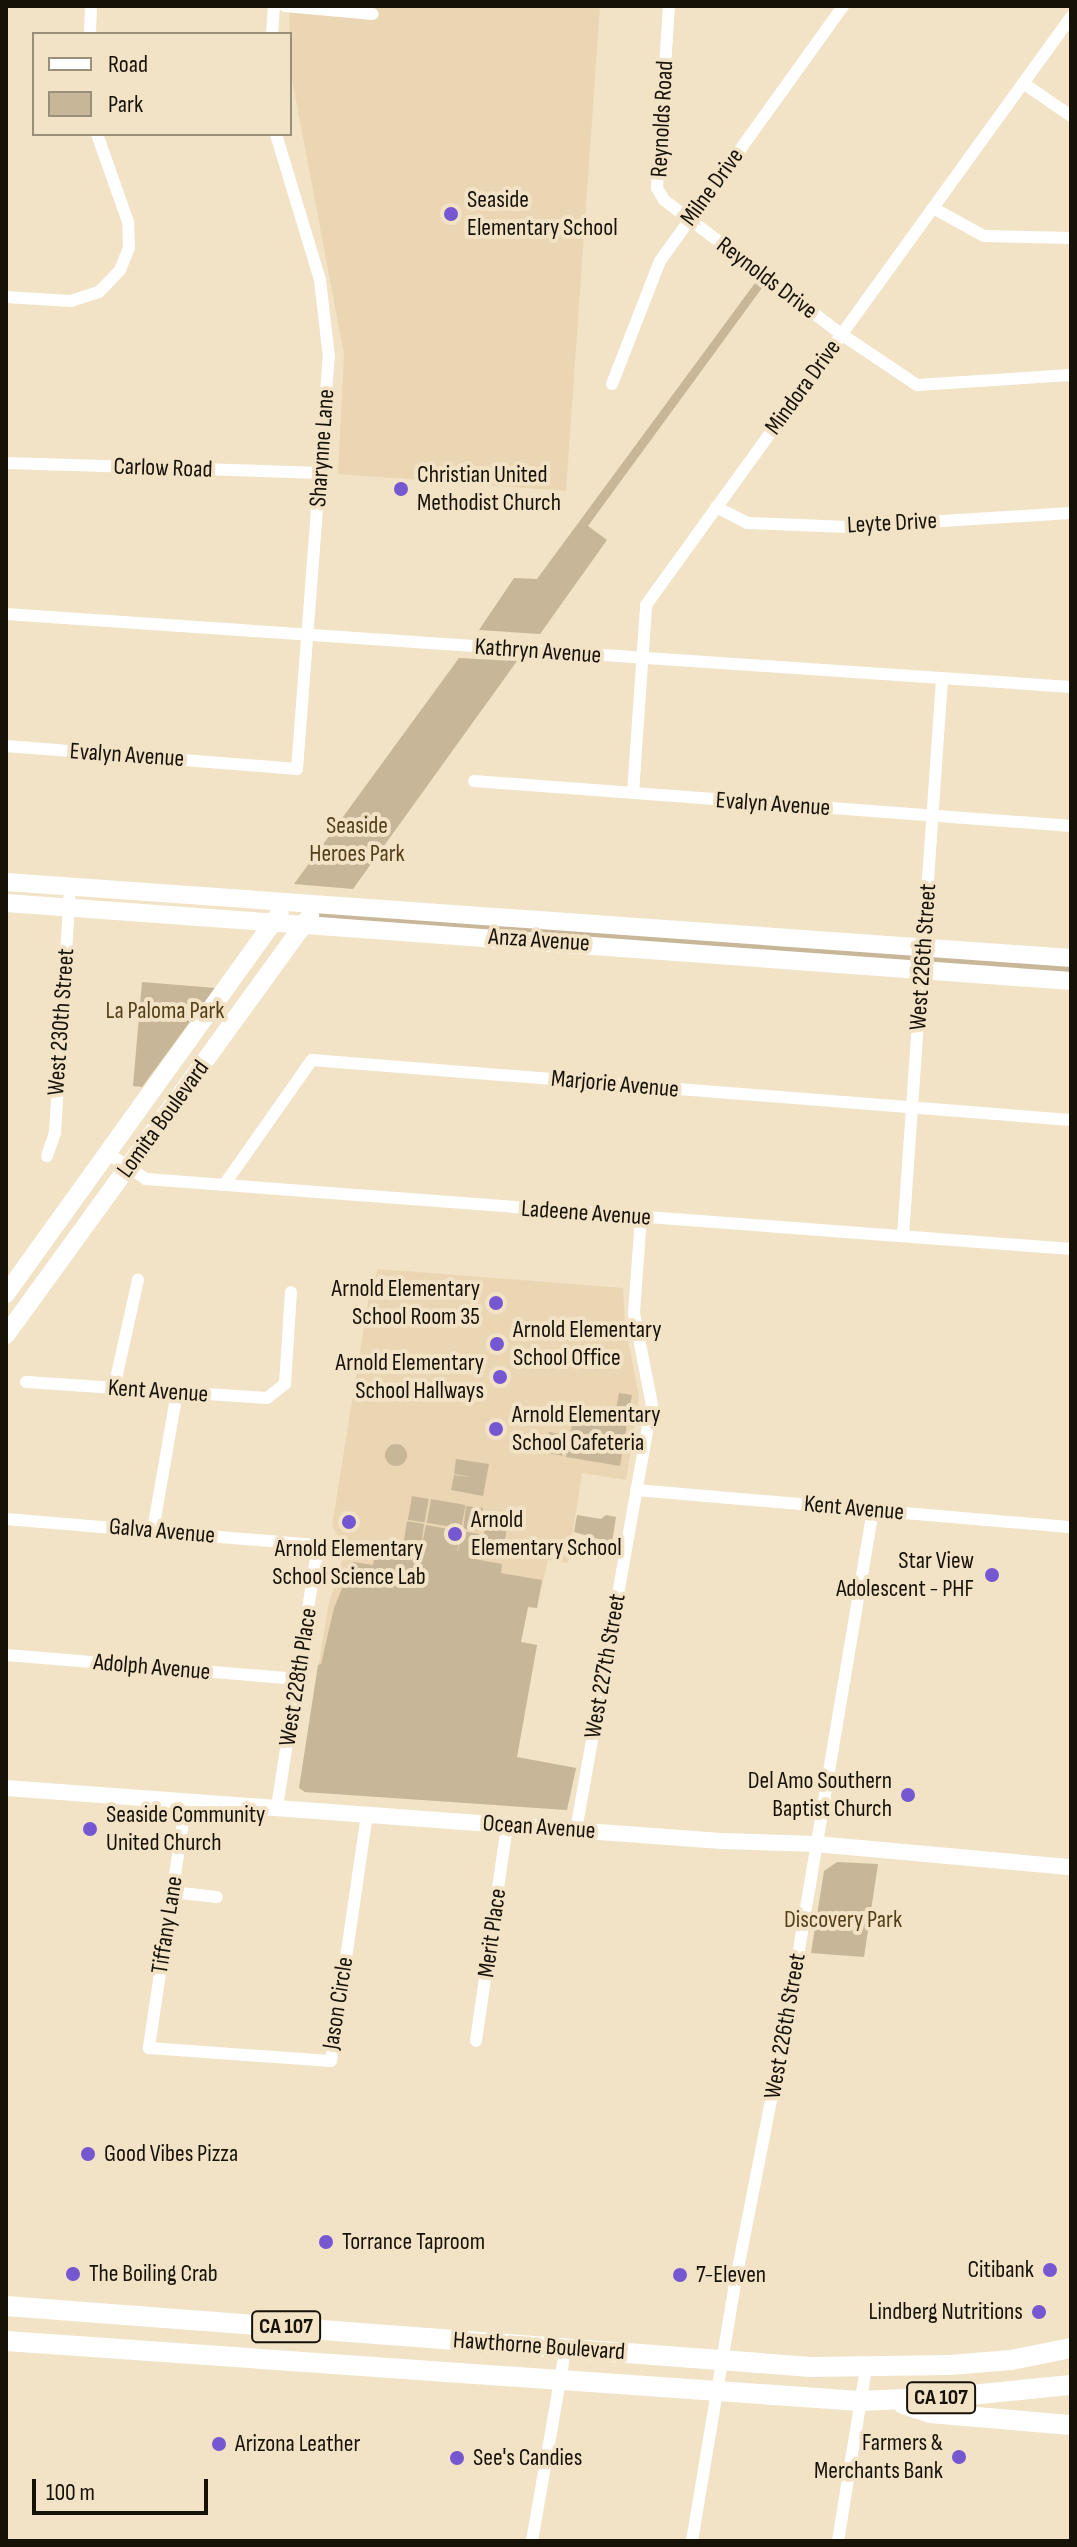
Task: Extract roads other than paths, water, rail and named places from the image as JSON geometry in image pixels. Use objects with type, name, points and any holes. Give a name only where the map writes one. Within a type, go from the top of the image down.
[{"type":"main road","name":"Anza Avenue","points":[[6,882],[1071,958]]},
{"type":"main road","name":"Lomita Boulevard","points":[[6,1294],[288,902]]},
{"type":"main road","name":"Anza Avenue","points":[[6,903],[1071,981]]},
{"type":"main road","name":"Lomita Boulevard","points":[[6,1335],[319,904]]},
{"type":"main road","name":"Hawthorne Boulevard","points":[[6,2306],[866,2368],[1011,2360],[1071,2348]]},
{"type":"main road","name":"Hawthorne Boulevard","points":[[6,2341],[860,2401],[1071,2385]]},
{"type":"main road","points":[[892,2400],[930,2413],[1071,2425]]},
{"type":"street","points":[[90,32],[91,6]]},
{"type":"street","points":[[272,32],[274,6]]},
{"type":"street","points":[[285,6],[373,14]]},
{"type":"street","name":"Reynolds Road","points":[[669,6],[657,188],[664,200],[689,219]]},
{"type":"street","name":"Milne Drive","points":[[612,384],[660,261],[843,6]]},
{"type":"street","name":"Mindora Drive","points":[[633,793],[646,605],[1071,17]]},
{"type":"street","points":[[1023,83],[1071,116]]},
{"type":"street","points":[[6,297],[71,301],[99,292],[120,270],[129,248],[128,222],[98,136]]},
{"type":"street","name":"Sharynne Lane","points":[[277,136],[320,280],[329,357],[297,769]]},
{"type":"street","points":[[933,208],[984,236],[1071,238]]},
{"type":"street","name":"Reynolds Drive","points":[[689,219],[841,334],[917,385],[1071,375]]},
{"type":"street","name":"Carlow Road","points":[[6,463],[321,473]]},
{"type":"street","name":"Leyte Drive","points":[[716,507],[747,523],[848,527],[1071,513]]},
{"type":"street","name":"Kathryn Avenue","points":[[6,614],[1071,687]]},
{"type":"street","name":"West 226th Street","points":[[903,1236],[942,679]]},
{"type":"street","name":"Evalyn Avenue","points":[[6,746],[297,769]]},
{"type":"street","name":"Evalyn Avenue","points":[[474,781],[1071,826]]},
{"type":"street","name":"West 230th Street","points":[[47,1156],[55,1133],[70,886]]},
{"type":"street","name":"Marjorie Avenue","points":[[224,1185],[312,1060],[1071,1120]]},
{"type":"street","name":"Ladeene Avenue","points":[[109,1154],[146,1179],[1071,1249]]},
{"type":"street","name":"West 227th Street","points":[[576,1830],[652,1405],[634,1313],[641,1217]]},
{"type":"street","points":[[114,1388],[138,1280]]},
{"type":"street","name":"Kent Avenue","points":[[26,1382],[267,1398],[285,1384],[291,1292]]},
{"type":"street","points":[[153,1530],[177,1392]]},
{"type":"street","name":"Kent Avenue","points":[[636,1490],[1071,1527]]},
{"type":"street","name":"West 226th Street","points":[[692,2541],[716,2393],[782,2045],[873,1510]]},
{"type":"street","name":"Galva Avenue","points":[[6,1519],[318,1545]]},
{"type":"street","name":"West 228th Place","points":[[277,1808],[318,1545]]},
{"type":"street","name":"Adolph Avenue","points":[[6,1655],[298,1679]]},
{"type":"street","name":"Ocean Avenue","points":[[6,1788],[576,1830],[816,1844],[1071,1867]]},
{"type":"street","name":"Tiffany Lane","points":[[149,2048],[186,1802]]},
{"type":"street","name":"Jason Circle","points":[[149,2048],[331,2061],[367,1815]]},
{"type":"street","name":"Merit Place","points":[[476,2041],[507,1825]]},
{"type":"street","points":[[171,1892],[217,1897]]},
{"type":"street","points":[[532,2541],[566,2347]]},
{"type":"street","points":[[838,2541],[866,2368]]},
{"type":"place","name":"Seaside Elementary School","points":[[451,214]]},
{"type":"place","name":"Christian United Methodist Church","points":[[401,489]]},
{"type":"place","name":"Arnold Elementary School Room 35","points":[[496,1303]]},
{"type":"place","name":"Arnold Elementary School Office","points":[[497,1344]]},
{"type":"place","name":"Arnold Elementary School Hallways","points":[[500,1377]]},
{"type":"place","name":"Arnold Elementary School Cafeteria","points":[[496,1429]]},
{"type":"place","name":"Arnold Elementary School Science Lab","points":[[349,1522]]},
{"type":"place","name":"Arnold Elementary School","points":[[455,1534]]},
{"type":"place","name":"Star View Adolescent - PHF","points":[[992,1575]]},
{"type":"place","name":"Del Amo Southern Baptist Church","points":[[908,1795]]},
{"type":"place","name":"Seaside Community United Church","points":[[90,1829]]},
{"type":"place","name":"Good Vibes Pizza","points":[[88,2154]]},
{"type":"place","name":"Torrance Taproom","points":[[326,2242]]},
{"type":"place","name":"Citibank","points":[[1050,2270]]},
{"type":"place","name":"The Boiling Crab","points":[[73,2274]]},
{"type":"place","name":"7-Eleven","points":[[680,2275]]},
{"type":"place","name":"Lindberg Nutritions","points":[[1039,2312]]},
{"type":"place","name":"Arizona Leather","points":[[219,2444]]},
{"type":"place","name":"Farmers & Merchants Bank","points":[[959,2457]]},
{"type":"place","name":"See's Candies","points":[[457,2458]]},
{"type":"park label","name":"Seaside Heroes Park","points":[[357,840]]},
{"type":"park label","name":"La Paloma Park","points":[[165,1011]]},
{"type":"park label","name":"Discovery Park","points":[[843,1920]]}]
